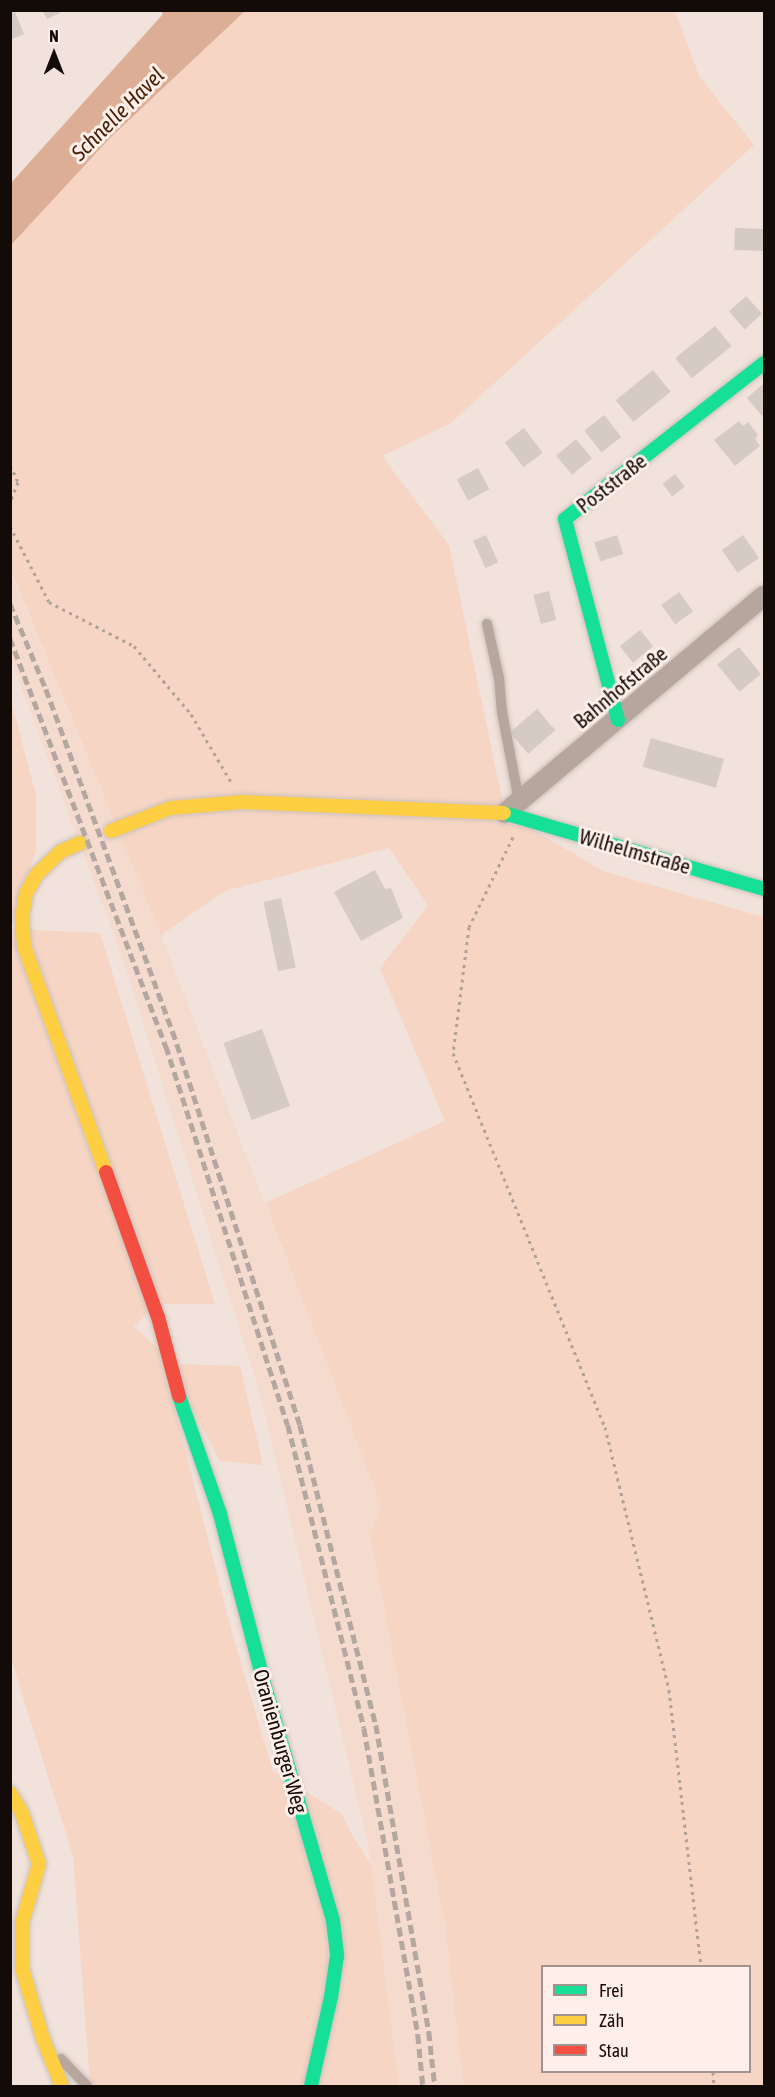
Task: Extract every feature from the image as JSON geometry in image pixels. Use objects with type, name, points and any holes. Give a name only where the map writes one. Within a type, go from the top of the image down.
[{"type":"street","name":"Poststraße","points":[[618,720],[565,519],[765,363]]},
{"type":"street","name":"Bahnhofstraße","points":[[515,811],[618,720],[765,596]]},
{"type":"street","name":"Wilhelmstraße","points":[[111,831],[171,808],[243,802],[515,811],[765,889]]},
{"type":"street","name":"Oranienburger Weg","points":[[80,843],[60,852],[37,874],[26,893],[22,917],[24,946],[158,1317],[180,1401],[219,1514],[264,1683],[333,1921],[337,1956],[331,1997],[311,2086]]},
{"type":"street","points":[[10,1792],[22,1813],[39,1864],[22,1923],[22,1968],[43,2039],[62,2086]]},
{"type":"lane","points":[[487,624],[500,678],[502,712],[515,811]]},
{"type":"lane","points":[[43,2039],[87,2086]]},
{"type":"path","points":[[10,465],[18,482],[10,503]]},
{"type":"path","points":[[10,526],[49,602],[134,646],[191,714],[243,802]]},
{"type":"path","points":[[515,811],[469,927],[453,1053],[605,1427],[669,1690],[701,1965]]},
{"type":"shaded area","points":[[245,11],[675,11],[699,76],[754,145],[451,423],[382,456],[449,545],[505,813],[603,871],[764,917],[764,2086],[463,2086],[446,1930],[370,1535],[381,1505],[265,1203],[445,1121],[380,968],[428,905],[389,848],[225,891],[161,935],[11,571],[10,245],[110,138]]},
{"type":"shaded area","points":[[10,571],[161,935],[381,1505],[370,1535],[446,1930],[463,2086],[399,2086],[368,1844],[260,1394],[123,960],[11,660]]},
{"type":"shaded area","points":[[11,700],[36,795],[36,850],[11,929]]},
{"type":"shaded area","points":[[11,929],[100,933],[215,1304],[157,1304],[134,1327],[176,1364],[240,1366],[263,1465],[220,1461],[180,1386],[169,1387],[233,1636],[273,1771],[342,1814],[371,1865],[399,2086],[95,2086],[90,2083],[73,1856],[11,1659]]},
{"type":"water","name":"Schnelle Havel","points":[[161,11],[245,11],[110,138],[11,245],[11,183],[163,14]]},
{"type":"building","points":[[42,10],[59,10],[60,13],[47,19]]},
{"type":"building","points":[[15,12],[24,34],[10,40],[10,14]]},
{"type":"building","points":[[735,228],[764,229],[763,251],[734,250]]},
{"type":"building","points":[[746,296],[762,314],[745,329],[729,311]]},
{"type":"building","points":[[715,326],[731,346],[692,378],[675,358]]},
{"type":"building","points":[[653,370],[671,392],[633,422],[616,400]]},
{"type":"building","points":[[763,384],[764,414],[762,416],[747,398]]},
{"type":"building","points":[[604,415],[621,437],[602,452],[584,430]]},
{"type":"building","points":[[739,421],[743,426],[748,422],[758,435],[755,439],[760,446],[735,466],[714,440]]},
{"type":"building","points":[[524,428],[543,453],[523,467],[505,442]]},
{"type":"building","points":[[576,439],[592,458],[572,475],[556,456]]},
{"type":"building","points":[[478,468],[489,489],[468,500],[457,479]]},
{"type":"building","points":[[675,474],[685,487],[672,496],[662,484]]},
{"type":"building","points":[[486,535],[498,562],[485,568],[473,541]]},
{"type":"building","points":[[617,535],[623,554],[600,561],[594,542]]},
{"type":"building","points":[[743,535],[759,558],[738,573],[722,550]]},
{"type":"building","points":[[549,591],[556,620],[541,624],[533,595]]},
{"type":"building","points":[[679,592],[693,611],[675,624],[661,605]]},
{"type":"building","points":[[640,630],[653,646],[633,663],[620,646]]},
{"type":"building","points":[[739,647],[761,674],[739,692],[717,665]]},
{"type":"building","points":[[537,709],[555,730],[528,754],[510,733]]},
{"type":"building","points":[[651,738],[724,759],[716,788],[643,767]]},
{"type":"building","points":[[375,870],[385,889],[391,888],[403,918],[361,941],[334,892]]},
{"type":"building","points":[[281,898],[296,967],[278,971],[263,902]]},
{"type":"building","points":[[262,1029],[290,1106],[252,1120],[223,1043]]},
{"type":"railway","points":[[10,603],[46,689],[177,1044],[300,1425],[376,1725],[429,2032],[435,2086]]},
{"type":"railway","points":[[10,638],[166,1046],[288,1425],[364,1728],[418,2035],[423,2086]]},
{"type":"traffic: fast","points":[[618,720],[565,519],[764,363]]},
{"type":"traffic: fast","points":[[504,813],[764,889]]},
{"type":"traffic: fast","points":[[179,1396],[220,1514],[264,1683],[333,1921],[337,1956],[331,1997],[311,2086]]},
{"type":"traffic: slow","points":[[111,831],[171,808],[243,802],[504,813]]},
{"type":"traffic: slow","points":[[80,843],[60,852],[37,874],[26,893],[22,917],[24,946],[106,1172]]},
{"type":"traffic: slow","points":[[10,1793],[22,1813],[39,1864],[22,1923],[22,1968],[43,2039],[62,2086]]},
{"type":"traffic: jam","points":[[106,1172],[158,1317],[179,1396]]}]
